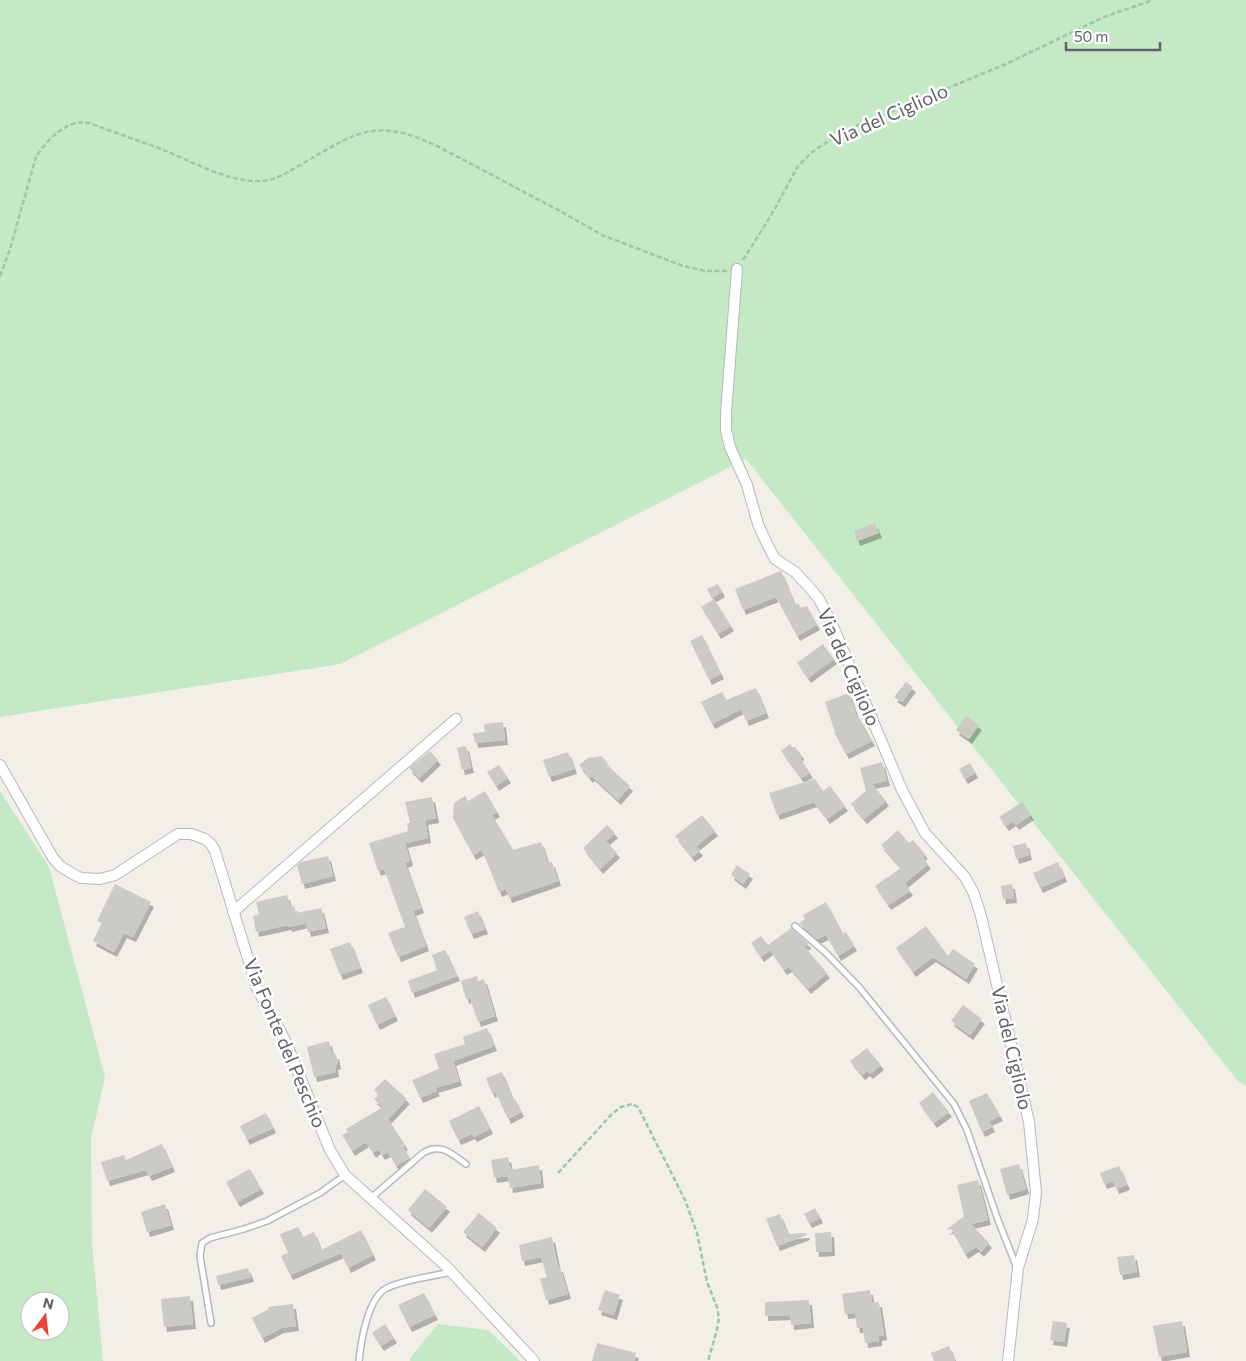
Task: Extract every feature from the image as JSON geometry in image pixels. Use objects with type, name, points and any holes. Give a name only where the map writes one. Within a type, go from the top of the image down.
[{"type":"street","name":"Via del Cigliolo","points":[[737,269],[726,413],[726,430],[732,456],[746,485],[758,524],[776,560],[799,575],[823,606],[906,798],[928,837],[965,877],[976,899],[981,916],[1028,1114],[1033,1152],[1036,1204],[1018,1268],[1008,1361]]},
{"type":"street","points":[[234,912],[456,719]]},
{"type":"street","name":"Via Fonte del Peschio","points":[[0,765],[50,852],[60,866],[69,872],[86,878],[106,878],[115,875],[175,836],[182,834],[196,835],[214,848],[260,994],[285,1040],[330,1150],[345,1175],[451,1272],[534,1361]]},
{"type":"lane","points":[[795,926],[825,952],[859,987],[954,1104],[967,1130],[998,1220],[1018,1268]]},
{"type":"lane","points":[[371,1198],[423,1153],[432,1148],[446,1150],[466,1164]]},
{"type":"lane","points":[[212,1323],[200,1256],[202,1243],[210,1238],[267,1221],[320,1193],[345,1175]]},
{"type":"lane","points":[[359,1361],[368,1317],[372,1305],[380,1293],[394,1285],[451,1272]]},
{"type":"path","name":"Via del Cigliolo","points":[[737,269],[770,217],[798,166],[812,152],[826,142],[844,131],[1006,64],[1104,17],[1153,0]]},
{"type":"path","points":[[0,276],[10,249],[36,157],[52,137],[77,123],[89,123],[227,176],[251,181],[264,181],[279,177],[345,138],[358,133],[371,130],[389,131],[415,137],[441,148],[602,235],[683,266],[713,272],[737,269]]},
{"type":"path","points":[[558,1173],[617,1110],[632,1104],[638,1107],[685,1200],[697,1233],[707,1282],[719,1318],[708,1361]]},
{"type":"green space","points":[[0,0],[1246,0],[1246,1086],[1237,1080],[746,459],[340,664],[0,717]]},
{"type":"green space","points":[[0,791],[49,867],[105,1077],[91,1139],[92,1243],[103,1361],[0,1361]]},
{"type":"green space","points":[[438,1324],[488,1330],[520,1361],[410,1361],[410,1358]]},
{"type":"building","points":[[875,523],[879,533],[857,541],[854,531]]},
{"type":"building","points":[[781,571],[795,605],[798,603],[801,608],[807,606],[817,625],[797,636],[776,597],[743,610],[735,589]]},
{"type":"building","points":[[718,584],[722,592],[712,598],[707,589]]},
{"type":"building","points":[[714,599],[731,626],[718,634],[701,607]]},
{"type":"building","points":[[702,635],[721,674],[709,680],[690,641]]},
{"type":"building","points":[[823,644],[834,659],[808,678],[797,663]]},
{"type":"building","points":[[906,682],[913,687],[902,702],[894,697]]},
{"type":"building","points":[[756,688],[766,713],[746,721],[741,709],[712,724],[701,702],[722,692],[726,700]]},
{"type":"building","points":[[849,693],[858,720],[860,719],[872,741],[846,754],[834,732],[825,702]]},
{"type":"building","points":[[966,716],[979,725],[969,739],[956,730]]},
{"type":"building","points":[[503,722],[505,740],[475,743],[473,733],[485,732],[484,724]]},
{"type":"building","points":[[790,744],[801,754],[800,758],[810,773],[801,778],[781,751]]},
{"type":"building","points":[[466,746],[471,768],[462,770],[457,748]]},
{"type":"building","points":[[430,751],[438,760],[419,778],[409,768]]},
{"type":"building","points":[[568,752],[574,769],[549,777],[543,760]]},
{"type":"building","points":[[601,756],[608,763],[606,764],[630,786],[618,800],[592,776],[590,778],[579,765],[588,758]]},
{"type":"building","points":[[882,762],[887,781],[872,784],[886,801],[864,819],[851,804],[866,791],[860,768]]},
{"type":"building","points":[[970,763],[975,773],[965,779],[959,769]]},
{"type":"building","points":[[499,765],[508,778],[496,786],[487,772]]},
{"type":"building","points":[[815,779],[823,791],[830,786],[845,806],[827,819],[814,802],[777,815],[769,793]]},
{"type":"building","points":[[485,791],[497,812],[492,815],[513,850],[541,842],[548,863],[552,862],[558,881],[509,898],[506,889],[499,892],[482,850],[473,855],[453,818],[454,803],[465,796],[468,801]]},
{"type":"building","points":[[432,797],[436,818],[425,820],[428,838],[405,843],[410,861],[405,863],[421,908],[413,911],[426,946],[398,957],[388,933],[405,927],[384,869],[378,871],[369,843],[408,831],[407,823],[410,823],[405,802]]},
{"type":"building","points":[[1022,802],[1031,815],[1016,825],[1013,821],[1006,826],[999,817]]},
{"type":"building","points":[[702,815],[715,831],[696,846],[700,851],[692,857],[675,836]]},
{"type":"building","points":[[607,825],[615,833],[606,841],[617,853],[600,869],[583,848]]},
{"type":"building","points":[[898,830],[909,843],[913,840],[925,854],[922,856],[928,864],[905,883],[910,891],[888,905],[875,886],[901,868],[881,845]]},
{"type":"building","points":[[1026,843],[1029,855],[1016,859],[1013,846]]},
{"type":"building","points":[[328,856],[333,876],[302,884],[297,865],[301,862]]},
{"type":"building","points":[[1058,862],[1064,877],[1040,888],[1033,873]]},
{"type":"building","points":[[737,865],[750,874],[743,884],[731,875]]},
{"type":"building","points":[[115,884],[151,902],[133,937],[124,933],[114,952],[93,941],[102,923],[97,921]]},
{"type":"building","points":[[1012,884],[1014,898],[1003,899],[1001,886]]},
{"type":"building","points":[[287,895],[290,907],[294,906],[296,913],[321,908],[326,928],[308,932],[306,923],[256,932],[253,916],[259,914],[256,902]]},
{"type":"building","points":[[826,902],[843,934],[846,932],[854,946],[838,956],[826,935],[817,939],[799,923],[805,919],[803,915]]},
{"type":"building","points":[[478,911],[485,929],[471,934],[464,917]]},
{"type":"building","points":[[926,926],[948,956],[953,949],[975,964],[966,979],[933,957],[913,972],[896,948]]},
{"type":"building","points":[[791,928],[809,944],[804,946],[827,973],[808,989],[789,967],[784,970],[770,950],[761,957],[751,943],[761,936],[768,945]]},
{"type":"building","points":[[350,942],[360,968],[340,975],[330,949]]},
{"type":"building","points":[[445,950],[457,976],[412,993],[408,981],[437,970],[432,955]]},
{"type":"building","points":[[477,976],[478,981],[484,979],[495,1016],[478,1022],[470,998],[466,999],[461,981]]},
{"type":"building","points":[[386,997],[395,1016],[377,1025],[368,1005]]},
{"type":"building","points":[[963,1005],[982,1019],[970,1035],[951,1021]]},
{"type":"building","points":[[487,1028],[494,1046],[453,1061],[459,1081],[435,1088],[437,1091],[420,1098],[412,1080],[439,1069],[434,1054],[465,1044],[463,1037]]},
{"type":"building","points":[[329,1041],[332,1055],[336,1054],[338,1064],[335,1065],[336,1072],[314,1077],[307,1047]]},
{"type":"building","points":[[867,1048],[881,1065],[870,1074],[867,1071],[862,1075],[850,1061]]},
{"type":"building","points":[[502,1072],[513,1100],[515,1099],[521,1112],[508,1119],[495,1091],[492,1093],[486,1078]]},
{"type":"building","points":[[385,1079],[407,1099],[388,1119],[405,1145],[403,1147],[410,1158],[396,1166],[388,1152],[382,1155],[378,1149],[373,1153],[366,1142],[352,1151],[342,1135],[348,1132],[346,1129],[383,1107],[374,1099],[379,1095],[374,1090]]},
{"type":"building","points":[[933,1092],[949,1112],[934,1123],[919,1103]]},
{"type":"building","points":[[987,1093],[1000,1116],[989,1121],[992,1127],[982,1132],[969,1101]]},
{"type":"building","points":[[479,1106],[490,1129],[474,1137],[472,1134],[458,1140],[449,1121]]},
{"type":"building","points":[[266,1113],[273,1128],[247,1140],[240,1126]]},
{"type":"building","points":[[162,1144],[172,1167],[149,1176],[146,1170],[107,1181],[101,1162],[124,1155],[126,1160]]},
{"type":"building","points":[[508,1157],[511,1170],[539,1165],[541,1183],[510,1188],[508,1176],[494,1178],[491,1160]]},
{"type":"building","points":[[1019,1164],[1026,1189],[1007,1195],[1000,1169]]},
{"type":"building","points":[[1119,1166],[1127,1185],[1116,1189],[1113,1181],[1104,1184],[1100,1173]]},
{"type":"building","points":[[250,1169],[261,1189],[237,1202],[226,1182]]},
{"type":"building","points":[[978,1180],[988,1220],[971,1224],[989,1243],[981,1252],[976,1247],[965,1254],[951,1229],[946,1230],[964,1216],[957,1185]]},
{"type":"building","points":[[425,1189],[447,1207],[429,1228],[408,1210]]},
{"type":"building","points":[[165,1204],[171,1225],[147,1232],[141,1212]]},
{"type":"building","points":[[815,1208],[820,1218],[809,1223],[804,1214]]},
{"type":"building","points":[[479,1213],[497,1228],[482,1247],[463,1232]]},
{"type":"building","points":[[780,1214],[788,1234],[806,1233],[807,1235],[777,1246],[766,1219]]},
{"type":"building","points":[[298,1227],[303,1237],[314,1232],[321,1250],[361,1230],[373,1255],[348,1268],[341,1253],[290,1275],[281,1256],[288,1253],[280,1234]]},
{"type":"building","points":[[831,1232],[832,1251],[816,1252],[815,1233]]},
{"type":"building","points":[[552,1237],[558,1267],[560,1267],[568,1294],[546,1300],[540,1279],[547,1277],[541,1257],[522,1261],[519,1245]]},
{"type":"building","points":[[1134,1255],[1137,1272],[1120,1275],[1117,1257]]},
{"type":"building","points":[[248,1268],[251,1277],[218,1285],[216,1276]]},
{"type":"building","points":[[605,1290],[620,1295],[614,1315],[598,1310]]},
{"type":"building","points":[[870,1290],[872,1303],[879,1302],[884,1335],[879,1336],[879,1341],[865,1343],[863,1328],[857,1328],[855,1313],[845,1314],[842,1294]]},
{"type":"building","points":[[424,1293],[435,1315],[409,1327],[398,1305]]},
{"type":"building","points":[[190,1296],[193,1324],[164,1327],[161,1299]]},
{"type":"building","points":[[809,1300],[811,1323],[791,1325],[790,1315],[765,1316],[765,1302]]},
{"type":"building","points":[[293,1304],[296,1326],[281,1328],[262,1338],[252,1318],[269,1309],[268,1307]]},
{"type":"building","points":[[1053,1321],[1067,1323],[1064,1342],[1050,1340]]},
{"type":"building","points":[[1182,1321],[1187,1352],[1159,1357],[1153,1326]]},
{"type":"building","points":[[385,1324],[394,1338],[381,1346],[372,1333]]},
{"type":"building","points":[[597,1343],[636,1353],[634,1361],[592,1361]]},
{"type":"building","points":[[949,1346],[955,1361],[934,1361],[931,1353]]}]
